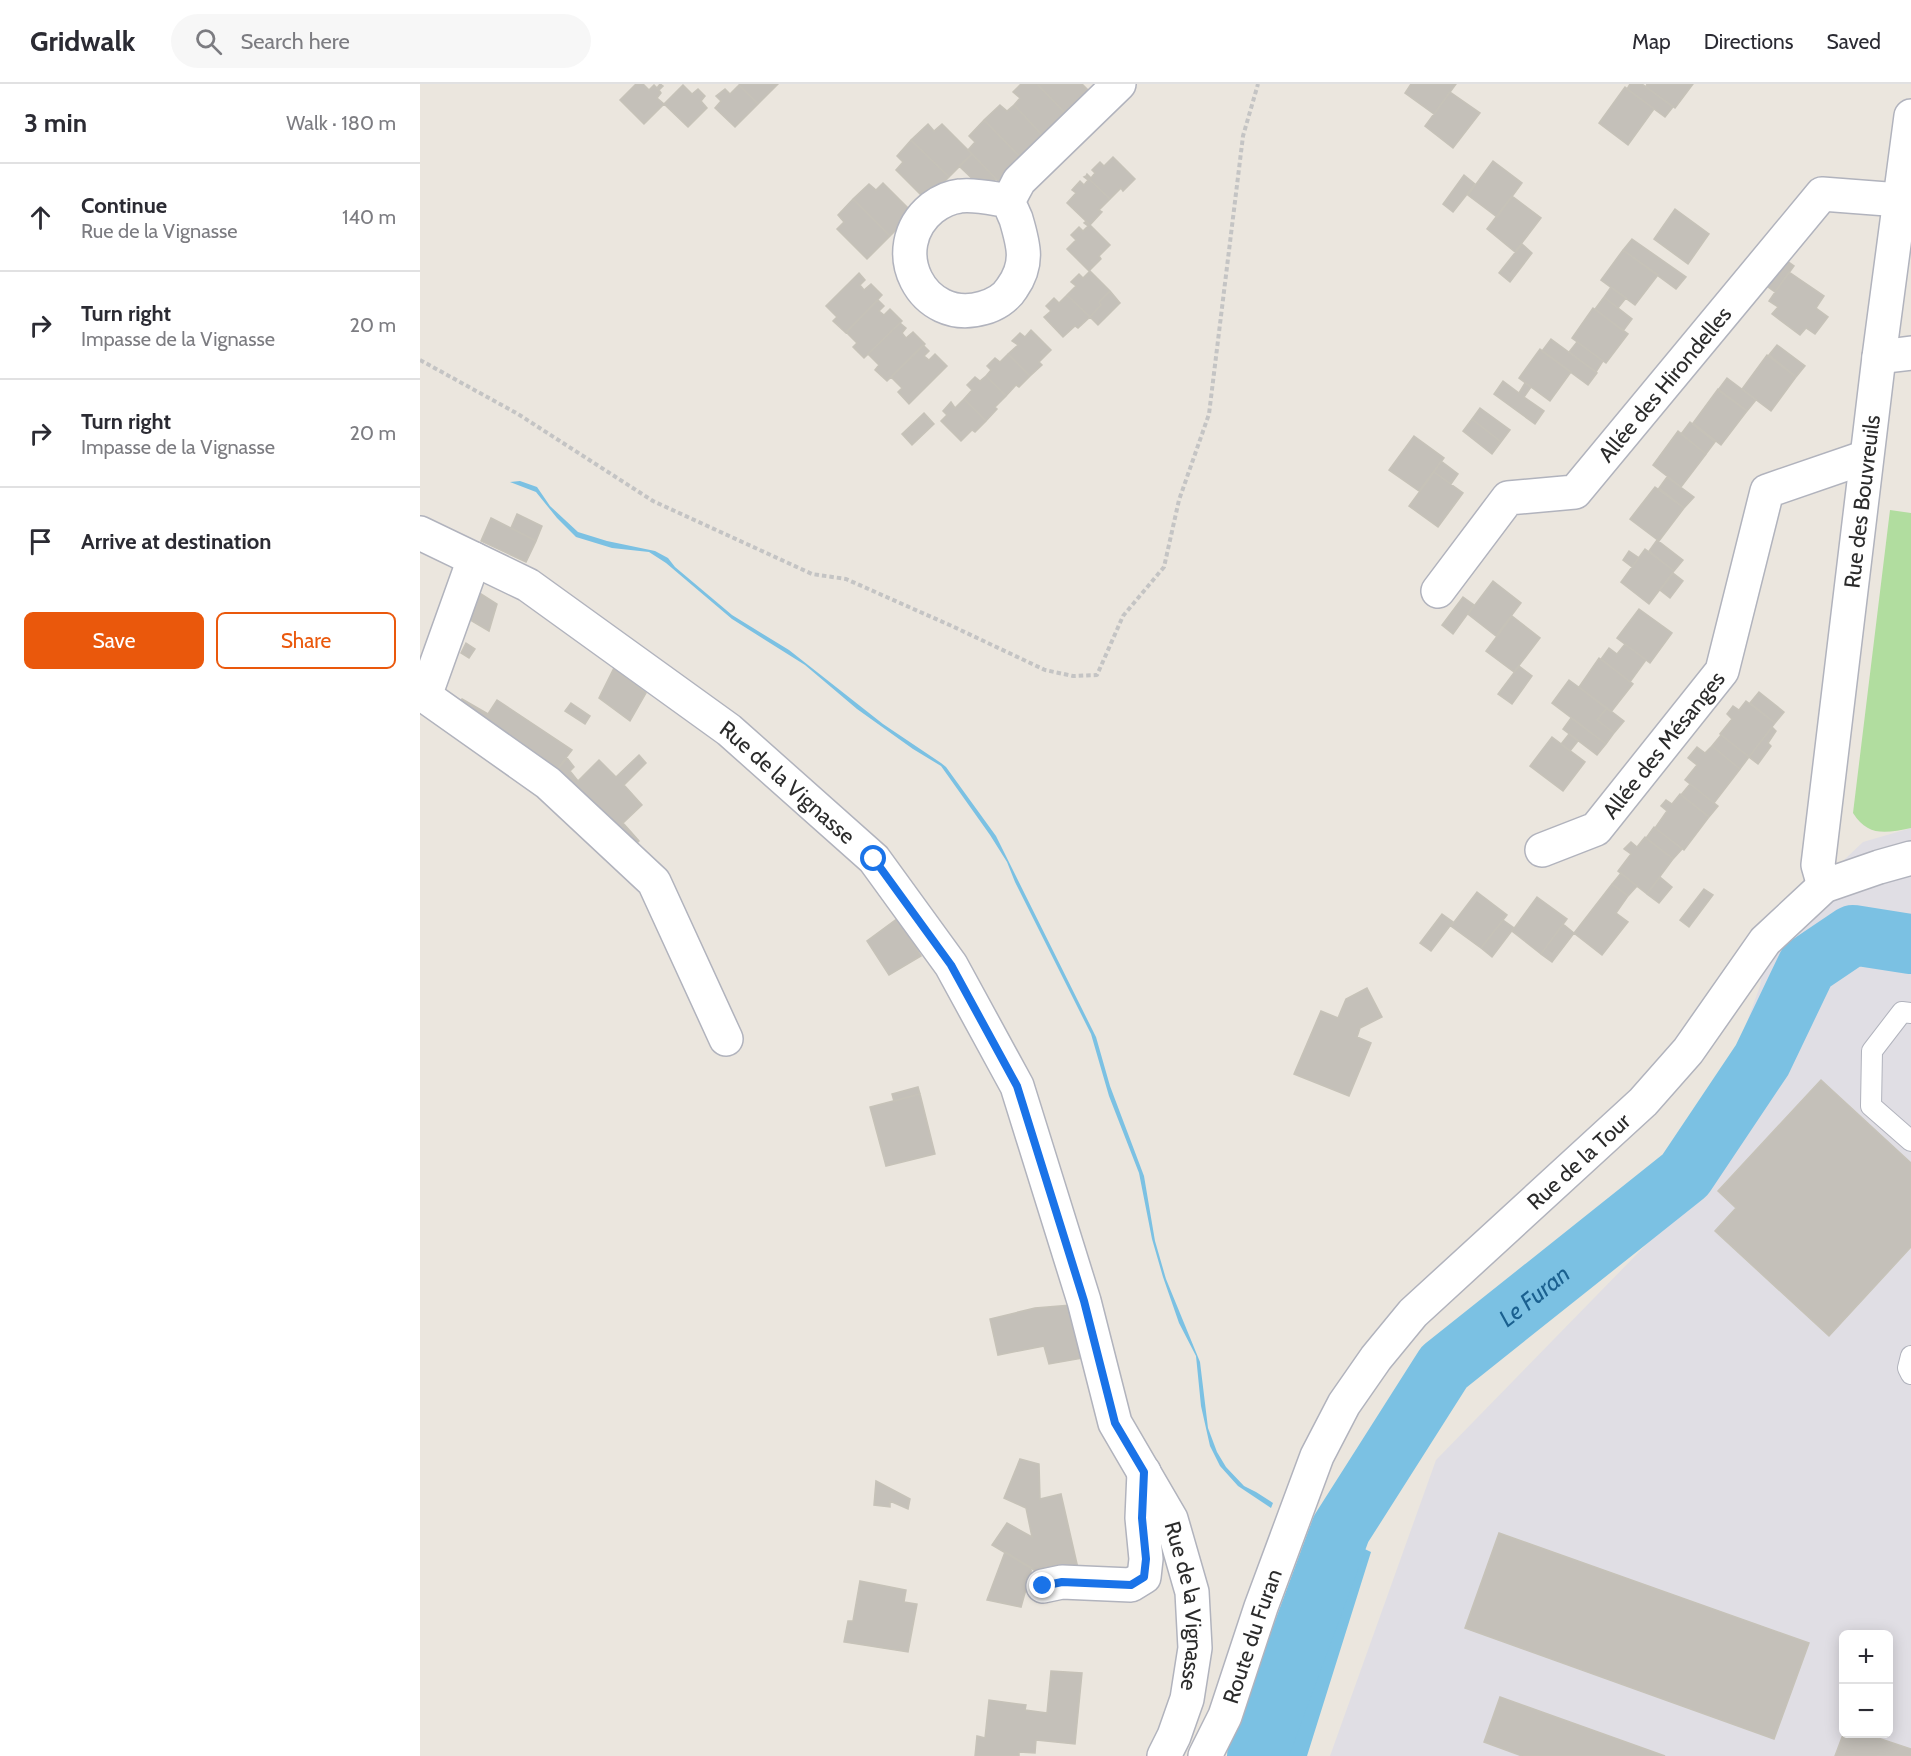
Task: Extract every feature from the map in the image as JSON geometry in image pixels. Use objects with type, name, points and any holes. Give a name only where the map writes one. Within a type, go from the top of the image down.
[{"type":"street","points":[[1010,201],[1019,181],[1119,84]]},
{"type":"street","name":"Rue des Bouvreuils","points":[[1824,886],[1818,865],[1866,457],[1911,116]]},
{"type":"street","name":"Allée des Hirondelles","points":[[1438,591],[1508,498],[1575,492],[1822,194],[1900,200]]},
{"type":"street","points":[[1879,357],[1911,353]]},
{"type":"street","name":"Allée des Mésanges","points":[[1542,849],[1596,829],[1722,670],[1767,491],[1866,457]]},
{"type":"street","name":"Rue de la Vignasse","points":[[420,533],[528,585],[729,730],[874,859],[951,965],[1017,1086],[1084,1301],[1115,1423],[1171,1519],[1192,1592],[1195,1648],[1186,1699],[1174,1736],[1164,1756]]},
{"type":"street","points":[[474,559],[425,696],[548,783],[654,882],[726,1039]]},
{"type":"street","name":"Rue de la Tour","points":[[1295,1515],[1317,1456],[1344,1404],[1376,1358],[1413,1313],[1643,1102],[1688,1052],[1765,941],[1824,886],[1911,858]]},
{"type":"street","points":[[1043,1586],[1062,1582],[1131,1585],[1144,1577],[1146,1559],[1142,1518],[1144,1472]]},
{"type":"street","name":"Route du Furan","points":[[1205,1756],[1225,1716],[1261,1607],[1295,1515]]},
{"type":"lane","points":[[1911,1012],[1902,1012],[1872,1051],[1871,1106],[1911,1141]]},
{"type":"lane","points":[[1911,1356],[1908,1368],[1911,1374]]},
{"type":"path","points":[[420,360],[518,414],[663,506],[812,574],[846,579],[1045,670],[1072,676],[1097,675],[1123,616],[1164,567],[1179,500],[1209,414],[1243,136],[1258,84]]},
{"type":"shaded area","points":[[1911,828],[1911,1756],[1330,1756],[1436,1460],[1678,1212],[1760,986],[1768,932],[1863,842]]},
{"type":"green space","points":[[1890,510],[1911,513],[1911,828],[1886,832],[1871,830],[1853,813]]},
{"type":"water","points":[[520,481],[537,487],[550,506],[578,532],[655,551],[668,558],[675,567],[732,615],[789,650],[883,724],[946,767],[996,836],[1096,1037],[1110,1086],[1144,1176],[1155,1241],[1166,1279],[1200,1362],[1208,1428],[1217,1452],[1226,1467],[1244,1486],[1273,1503],[1271,1508],[1238,1486],[1220,1466],[1210,1446],[1201,1406],[1196,1356],[1179,1323],[1163,1277],[1152,1239],[1139,1173],[1109,1096],[1091,1034],[1007,862],[941,766],[857,709],[805,665],[732,619],[666,563],[649,552],[612,548],[576,537],[536,492],[510,482]]},
{"type":"water","points":[[1316,1526],[1371,1552],[1307,1756],[1230,1756],[1252,1707],[1276,1628]]},
{"type":"building","points":[[636,84],[643,84],[649,90],[654,85],[657,88],[660,84],[663,86],[657,98],[664,104],[644,124],[620,100]]},
{"type":"building","points":[[740,84],[778,84],[758,104]]},
{"type":"building","points":[[1021,84],[1037,84],[1066,114],[1043,136],[1014,105],[1020,98],[1013,92]]},
{"type":"building","points":[[1037,84],[1082,84],[1089,91],[1066,114]]},
{"type":"building","points":[[1411,84],[1456,84],[1434,114],[1405,93]]},
{"type":"building","points":[[1630,84],[1642,84],[1673,107],[1665,117],[1627,89]]},
{"type":"building","points":[[1647,84],[1693,84],[1675,108],[1646,87]]},
{"type":"building","points":[[683,85],[692,94],[698,89],[705,96],[701,101],[707,108],[688,127],[664,104]]},
{"type":"building","points":[[739,85],[758,104],[735,127],[715,108],[721,101],[716,96],[725,89],[730,94]]},
{"type":"building","points":[[1625,87],[1654,109],[1628,145],[1599,123]]},
{"type":"building","points":[[1450,92],[1480,113],[1453,148],[1425,126]]},
{"type":"building","points":[[1000,105],[1007,111],[1014,105],[1043,136],[1021,158],[984,120]]},
{"type":"building","points":[[984,120],[1021,158],[998,181],[968,150],[975,142],[969,136]]},
{"type":"building","points":[[928,124],[934,131],[942,124],[972,154],[949,177],[911,140]]},
{"type":"building","points":[[911,140],[949,177],[926,200],[896,170],[903,162],[897,156]]},
{"type":"building","points":[[972,154],[996,179],[988,187],[981,187],[959,166]]},
{"type":"building","points":[[1113,157],[1135,179],[1123,191],[1121,188],[1110,199],[1086,176],[1087,174],[1091,178],[1095,173],[1092,170],[1100,162],[1104,166]]},
{"type":"building","points":[[1493,161],[1522,183],[1497,217],[1468,195]]},
{"type":"building","points":[[1464,175],[1475,184],[1453,212],[1443,204]]},
{"type":"building","points":[[1086,176],[1110,199],[1099,210],[1102,212],[1090,225],[1067,203],[1076,193],[1072,190],[1080,181],[1084,185],[1088,180],[1084,177]]},
{"type":"building","points":[[883,183],[913,213],[890,236],[853,199],[869,184],[876,190]]},
{"type":"building","points":[[1512,196],[1541,218],[1515,252],[1487,229]]},
{"type":"building","points":[[853,199],[890,236],[867,259],[837,229],[844,222],[838,215]]},
{"type":"building","points":[[1675,209],[1709,234],[1688,264],[1654,239]]},
{"type":"building","points":[[1086,221],[1110,245],[1089,271],[1067,249],[1076,240],[1071,235],[1079,227],[1083,231],[1088,226],[1084,223]]},
{"type":"building","points":[[1632,239],[1686,277],[1676,289],[1623,250]]},
{"type":"building","points":[[1522,244],[1532,253],[1510,282],[1499,273]]},
{"type":"building","points":[[1623,250],[1658,275],[1635,305],[1601,280]]},
{"type":"building","points":[[1783,258],[1794,266],[1775,292],[1764,284]]},
{"type":"building","points":[[1090,271],[1110,291],[1099,302],[1101,305],[1090,317],[1067,295],[1076,286],[1071,282],[1079,274],[1083,278]]},
{"type":"building","points":[[1789,272],[1824,296],[1816,308],[1828,317],[1815,334],[1806,328],[1800,335],[1772,314],[1778,307],[1769,301]]},
{"type":"building","points":[[859,273],[865,280],[860,285],[864,290],[871,284],[882,295],[846,333],[833,321],[837,317],[826,306]]},
{"type":"building","points":[[1611,287],[1626,298],[1618,308],[1604,297]]},
{"type":"building","points":[[1110,291],[1120,303],[1098,325],[1090,317],[1101,305],[1099,302]]},
{"type":"building","points":[[1067,295],[1090,317],[1063,337],[1044,317],[1051,311],[1046,306],[1054,298],[1059,303]]},
{"type":"building","points":[[1604,297],[1632,319],[1623,331],[1595,309]]},
{"type":"building","points":[[878,300],[884,306],[879,311],[884,315],[890,309],[902,321],[864,358],[853,347],[857,343],[846,332]]},
{"type":"building","points":[[1593,308],[1628,334],[1606,363],[1572,338]]},
{"type":"building","points":[[900,323],[906,328],[902,333],[906,338],[913,332],[925,344],[887,381],[875,370],[879,365],[868,354]]},
{"type":"building","points":[[1031,330],[1051,350],[1039,362],[1042,365],[1030,376],[1008,354],[1018,345],[1012,341],[1020,333],[1025,337]]},
{"type":"building","points":[[1551,339],[1597,373],[1588,385],[1542,351]]},
{"type":"building","points":[[1577,342],[1603,361],[1596,372],[1569,352]]},
{"type":"building","points":[[923,345],[929,351],[924,356],[929,360],[935,354],[947,366],[909,404],[898,392],[902,388],[891,377]]},
{"type":"building","points":[[1777,345],[1805,366],[1796,377],[1769,355]]},
{"type":"building","points":[[1540,349],[1571,372],[1550,401],[1519,378]]},
{"type":"building","points":[[1008,354],[1030,376],[1019,387],[1016,385],[1006,396],[986,376],[991,370],[987,366],[995,358],[1000,362]]},
{"type":"building","points":[[1767,355],[1796,377],[1771,411],[1742,389]]},
{"type":"building","points":[[986,376],[1006,396],[986,421],[964,399],[972,390],[967,385],[975,377],[980,381]]},
{"type":"building","points":[[1727,378],[1756,400],[1747,411],[1718,390]]},
{"type":"building","points":[[1503,381],[1519,393],[1525,383],[1531,387],[1524,397],[1544,411],[1535,424],[1494,394]]},
{"type":"building","points":[[1718,389],[1747,411],[1721,445],[1693,423]]},
{"type":"building","points":[[964,399],[986,421],[961,441],[941,421],[947,415],[943,411],[951,402],[955,408]]},
{"type":"building","points":[[1480,408],[1510,430],[1501,442],[1472,419]]},
{"type":"building","points":[[924,413],[934,424],[912,445],[902,434]]},
{"type":"building","points":[[1472,419],[1501,442],[1492,454],[1463,431]]},
{"type":"building","points":[[1690,422],[1715,442],[1706,454],[1681,434]]},
{"type":"building","points":[[1678,431],[1706,454],[1681,487],[1653,465]]},
{"type":"building","points":[[1414,436],[1444,458],[1419,491],[1389,470]]},
{"type":"building","points":[[1441,461],[1458,474],[1451,484],[1434,472]]},
{"type":"building","points":[[1434,472],[1463,493],[1438,527],[1409,506]]},
{"type":"building","points":[[1667,477],[1694,497],[1684,508],[1659,488]]},
{"type":"building","points":[[1655,487],[1684,508],[1659,541],[1630,519]]},
{"type":"building","points":[[517,514],[542,526],[536,541],[511,528]]},
{"type":"building","points":[[491,518],[536,541],[526,562],[481,541]]},
{"type":"building","points":[[1657,540],[1683,560],[1674,571],[1649,551]]},
{"type":"building","points":[[1645,549],[1674,571],[1649,604],[1621,582]]},
{"type":"building","points":[[1629,551],[1639,558],[1632,567],[1623,560]]},
{"type":"building","points":[[1673,573],[1683,581],[1670,598],[1660,590]]},
{"type":"building","points":[[1493,581],[1521,603],[1496,636],[1468,614]]},
{"type":"building","points":[[470,587],[497,604],[489,631],[460,614]]},
{"type":"building","points":[[1463,597],[1474,605],[1453,634],[1442,625]]},
{"type":"building","points":[[1639,609],[1672,633],[1650,663],[1617,638]]},
{"type":"building","points":[[1512,616],[1540,638],[1514,672],[1486,651]]},
{"type":"building","points":[[466,643],[475,649],[469,658],[461,653]]},
{"type":"building","points":[[1625,644],[1646,660],[1630,682],[1601,659],[1609,648],[1617,654]]},
{"type":"building","points":[[1599,658],[1633,684],[1611,712],[1579,687]]},
{"type":"building","points":[[1519,666],[1532,676],[1512,704],[1498,694]]},
{"type":"building","points":[[614,668],[646,693],[630,721],[599,698]]},
{"type":"building","points":[[1569,680],[1607,708],[1597,720],[1614,733],[1606,744],[1552,703]]},
{"type":"building","points":[[1759,692],[1784,712],[1775,723],[1750,703]]},
{"type":"building","points":[[462,699],[488,714],[497,700],[572,750],[551,777],[455,709]]},
{"type":"building","points":[[1746,701],[1775,723],[1749,757],[1720,734],[1732,719],[1727,714],[1733,706],[1739,710]]},
{"type":"building","points":[[571,703],[590,716],[585,724],[565,711]]},
{"type":"building","points":[[1607,708],[1624,721],[1614,733],[1597,720]]},
{"type":"building","points":[[1571,718],[1606,744],[1597,755],[1563,729]]},
{"type":"building","points":[[1772,727],[1776,731],[1768,743],[1771,746],[1758,764],[1749,757]]},
{"type":"building","points":[[1569,734],[1578,741],[1570,751],[1561,744]]},
{"type":"building","points":[[1721,735],[1749,757],[1740,769],[1712,746]]},
{"type":"building","points":[[1552,737],[1585,762],[1563,791],[1530,766]]},
{"type":"building","points":[[1712,746],[1740,769],[1714,803],[1685,780],[1697,765],[1688,758],[1697,747],[1705,753]]},
{"type":"building","points":[[639,755],[646,763],[624,785],[642,805],[623,823],[639,841],[628,851],[551,777],[567,758],[574,767],[570,771],[578,781],[599,760],[616,777]]},
{"type":"building","points":[[1690,784],[1718,806],[1709,817],[1681,795]]},
{"type":"building","points":[[1680,794],[1709,817],[1684,850],[1655,828],[1667,811],[1661,806],[1666,800],[1672,804]]},
{"type":"building","points":[[1654,827],[1682,849],[1673,859],[1646,838]]},
{"type":"building","points":[[1645,837],[1673,859],[1647,894],[1618,871],[1631,854],[1624,849],[1631,842],[1637,847]]},
{"type":"building","points":[[1621,873],[1637,886],[1628,896],[1612,884]]},
{"type":"building","points":[[1660,877],[1672,887],[1659,903],[1647,894]]},
{"type":"building","points":[[1612,884],[1628,896],[1616,913],[1628,922],[1602,955],[1574,933]]},
{"type":"building","points":[[1704,889],[1713,895],[1689,927],[1680,920]]},
{"type":"building","points":[[1477,892],[1507,915],[1481,948],[1451,926]]},
{"type":"building","points":[[1537,897],[1567,919],[1541,954],[1512,931]]},
{"type":"building","points":[[1442,914],[1453,922],[1431,951],[1420,943]]},
{"type":"building","points":[[898,918],[921,956],[889,975],[867,941]]},
{"type":"building","points":[[1503,920],[1514,928],[1492,957],[1481,948]]},
{"type":"building","points":[[1563,924],[1574,933],[1552,962],[1541,954]]},
{"type":"building","points":[[1367,988],[1382,1017],[1360,1028],[1357,1037],[1371,1043],[1349,1096],[1294,1074],[1321,1011],[1338,1018],[1346,999]]},
{"type":"building","points":[[1821,1080],[1911,1163],[1911,1247],[1829,1336],[1715,1231],[1736,1208],[1718,1191]]},
{"type":"building","points":[[918,1087],[920,1094],[894,1101],[892,1094]]},
{"type":"building","points":[[920,1094],[935,1154],[886,1166],[870,1107]]},
{"type":"building","points":[[1071,1305],[1083,1358],[1049,1364],[1044,1346],[998,1355],[990,1319],[1035,1308]]},
{"type":"building","points":[[1020,1459],[1039,1464],[1040,1499],[1061,1494],[1080,1577],[1044,1576],[992,1545],[1007,1523],[1032,1537],[1026,1508],[1004,1498]]},
{"type":"building","points":[[876,1481],[910,1499],[908,1509],[890,1501],[890,1507],[874,1505]]},
{"type":"building","points":[[1499,1533],[1809,1643],[1774,1739],[1465,1628]]},
{"type":"building","points":[[1005,1552],[1032,1568],[1021,1607],[987,1600]]},
{"type":"building","points":[[860,1581],[906,1590],[904,1602],[917,1604],[908,1652],[844,1642],[848,1621],[853,1621]]},
{"type":"building","points":[[1051,1671],[1082,1673],[1075,1744],[1036,1740],[1035,1753],[1019,1752],[1019,1756],[975,1756],[977,1736],[985,1738],[989,1700],[1026,1705],[1025,1710],[1047,1713]]},
{"type":"building","points":[[1500,1697],[1665,1756],[1522,1756],[1484,1742]]},
{"type":"building","points":[[1842,1738],[1878,1738],[1911,1749],[1911,1756],[1835,1756]]},
{"type":"waterway","name":"Le Furan","points":[[1257,1756],[1341,1529],[1444,1367],[1685,1175],[1762,1060],[1807,966],[1853,935],[1911,944]]},
{"type":"route","points":[[874,859],[951,965],[1017,1086],[1084,1301],[1115,1423],[1144,1472],[1142,1518],[1146,1559],[1144,1577],[1131,1585],[1062,1582],[1043,1586]]}]
